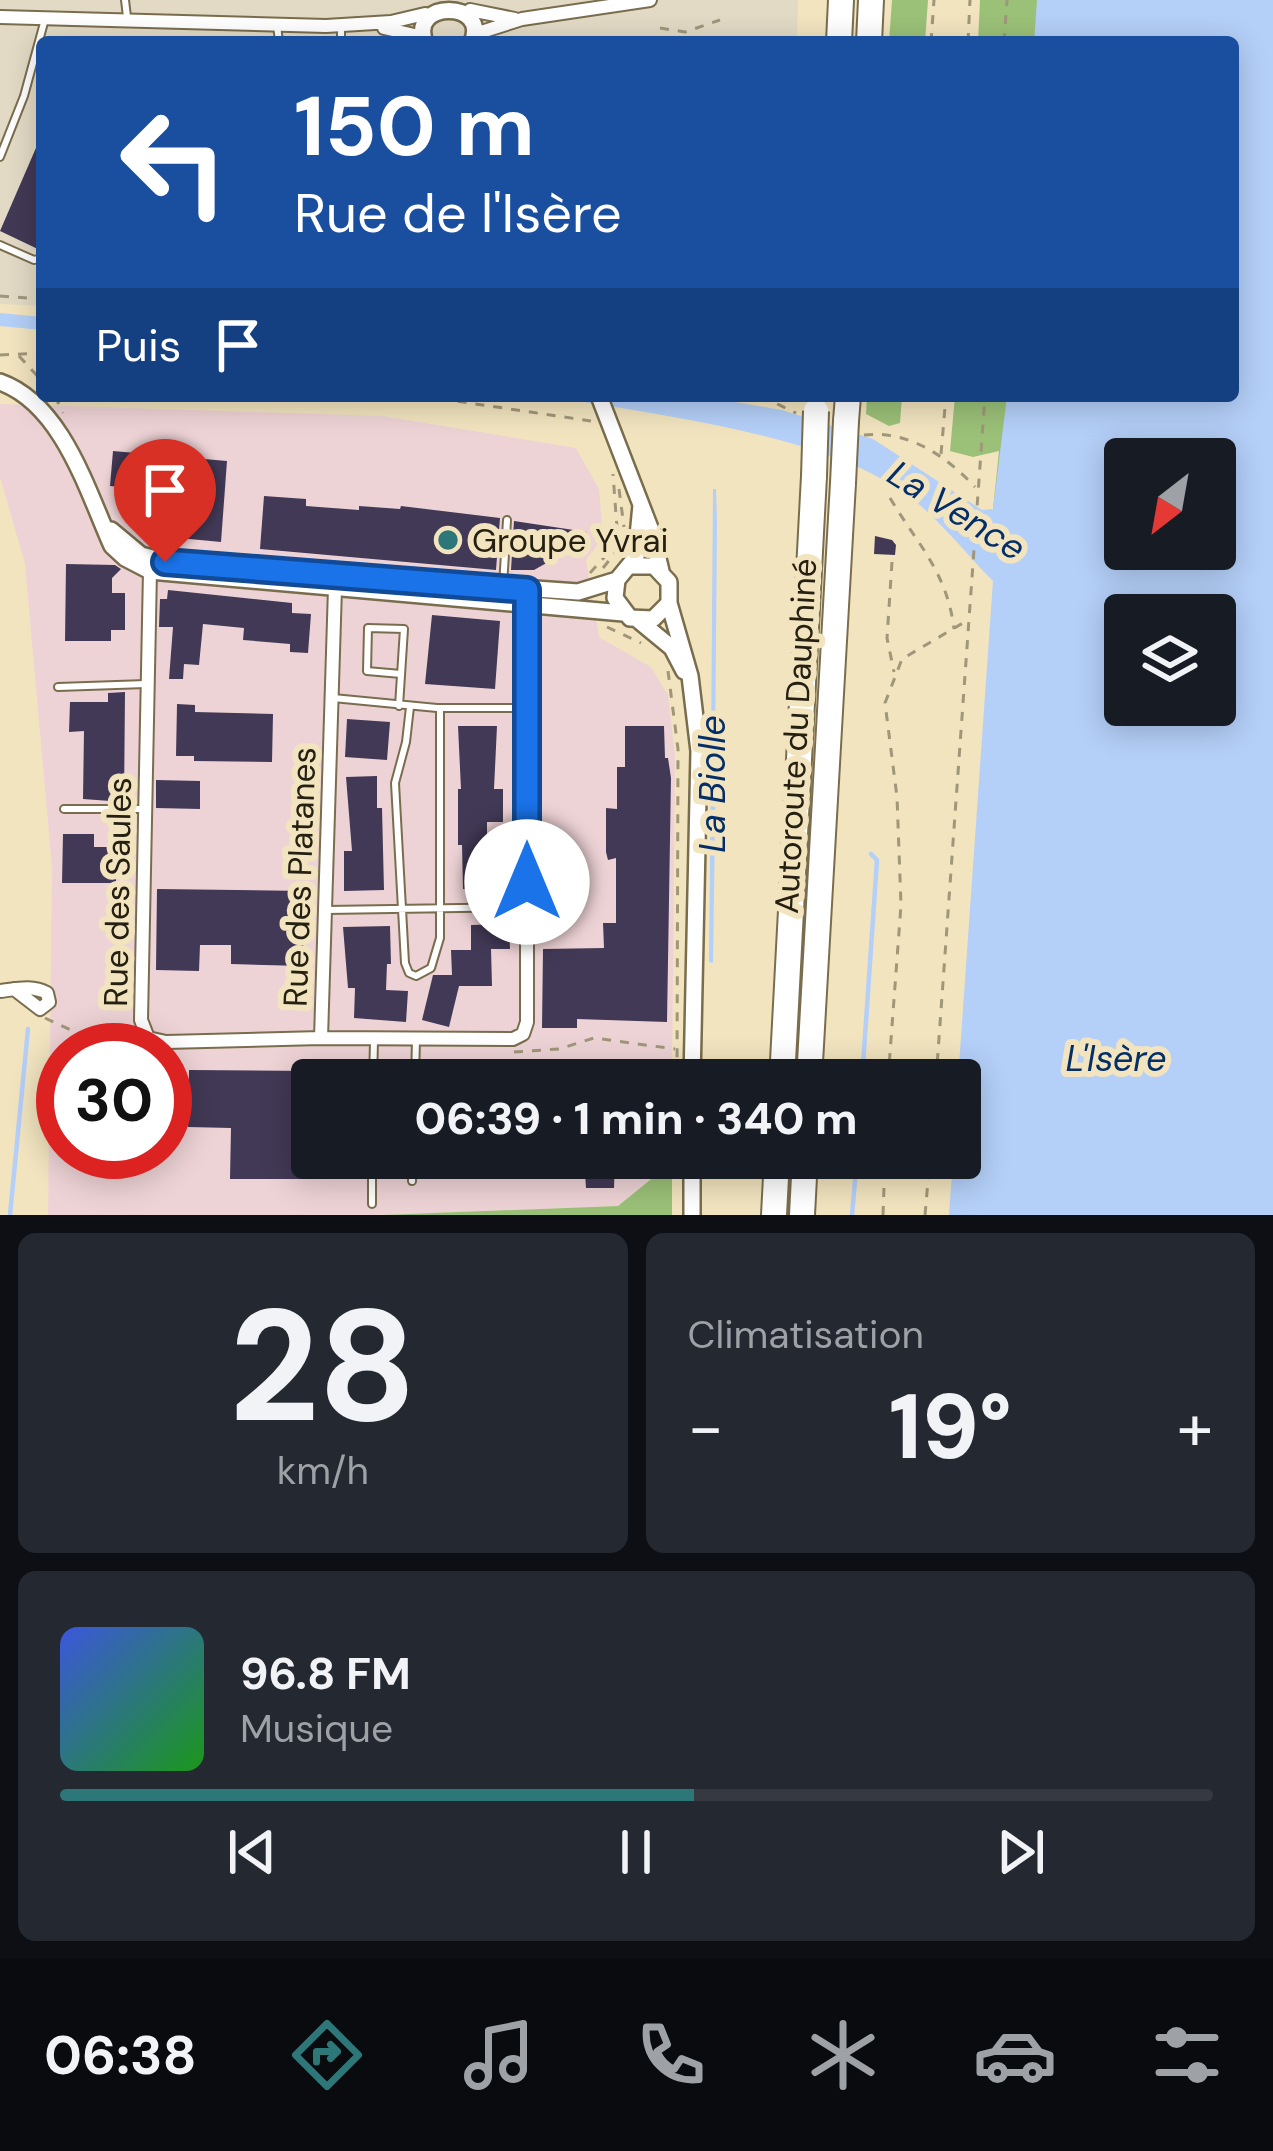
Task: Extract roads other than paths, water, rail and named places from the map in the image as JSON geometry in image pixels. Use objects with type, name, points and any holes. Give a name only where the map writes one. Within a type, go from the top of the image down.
[{"type":"highway","points":[[838,36],[841,0]]},
{"type":"highway","points":[[868,36],[871,0]]},
{"type":"highway","name":"Autoroute du Dauphiné","points":[[783,1059],[814,476],[812,408]]},
{"type":"highway","name":"Autoroute du Dauphiné","points":[[810,1059],[843,483],[852,418]]},
{"type":"highway","points":[[774,1215],[776,1179]]},
{"type":"highway","points":[[802,1215],[804,1179]]},
{"type":"street","points":[[364,26],[453,0],[470,10],[522,20]]},
{"type":"street","points":[[479,36],[522,20],[650,0]]},
{"type":"street","points":[[470,10],[474,36]]},
{"type":"street","points":[[0,17],[364,26],[407,36]]},
{"type":"street","points":[[0,382],[27,394],[54,423],[101,521],[157,567],[335,588],[502,595]]},
{"type":"street","points":[[601,411],[669,582],[669,603],[693,696],[699,751],[686,1059]]},
{"type":"street","points":[[527,597],[578,592],[617,580],[631,566],[640,537],[641,506]]},
{"type":"street","points":[[631,566],[646,564],[661,571]]},
{"type":"street","points":[[157,567],[527,597],[630,616],[660,615],[669,603]]},
{"type":"street","name":"Rue des Saules","points":[[157,567],[146,684],[141,1020],[148,1038],[166,1042],[321,1038]]},
{"type":"street","points":[[617,580],[615,598],[630,616],[672,648],[693,696]]},
{"type":"street","name":"Rue des Platanes","points":[[335,588],[321,1038],[513,1039],[523,1034],[527,1022],[527,597]]},
{"type":"street","points":[[692,1179],[692,1215]]},
{"type":"lane","points":[[125,0],[128,21]]},
{"type":"lane","points":[[40,36],[45,19]]},
{"type":"lane","points":[[277,25],[278,36]]},
{"type":"lane","points":[[341,26],[341,36]]},
{"type":"lane","points":[[0,157],[36,52]]},
{"type":"lane","points":[[0,245],[36,260]]},
{"type":"lane","points":[[502,595],[507,520]]},
{"type":"lane","points":[[399,706],[404,629],[368,628],[367,671],[401,674]]},
{"type":"lane","points":[[58,686],[146,684]]},
{"type":"lane","points":[[331,698],[410,707],[527,709]]},
{"type":"lane","points":[[410,707],[395,783],[405,963],[416,976],[434,964],[440,938],[440,708]]},
{"type":"lane","points":[[64,809],[144,809]]},
{"type":"lane","points":[[325,910],[527,907]]},
{"type":"lane","points":[[374,1038],[374,1059]]},
{"type":"lane","points":[[416,1039],[416,1059]]},
{"type":"lane","points":[[372,1179],[372,1204]]},
{"type":"water","name":"L'Isère","points":[[1037,0],[1273,0],[1273,1215],[949,1215],[952,1179],[981,1179],[981,1059],[959,1059],[993,581],[925,510],[865,470],[780,440],[586,402],[735,402],[782,410],[873,439],[982,510],[993,509],[1006,402],[1239,402],[1239,36],[1034,36]]},
{"type":"water","points":[[0,313],[36,316],[36,329],[0,326]]},
{"type":"water","points":[[713,489],[717,524],[715,749],[711,749]]},
{"type":"water","name":"La Biolle","points":[[711,756],[716,756],[713,963],[709,962]]},
{"type":"waterway","points":[[863,1059],[877,860],[871,854]]},
{"type":"waterway","points":[[10,1215],[28,1029]]},
{"type":"waterway","points":[[852,1215],[855,1179]]},
{"type":"place","name":"Groupe Yvrai","points":[[448,540]]},
{"type":"water label","name":"La Vence","points":[[957,510]]}]
